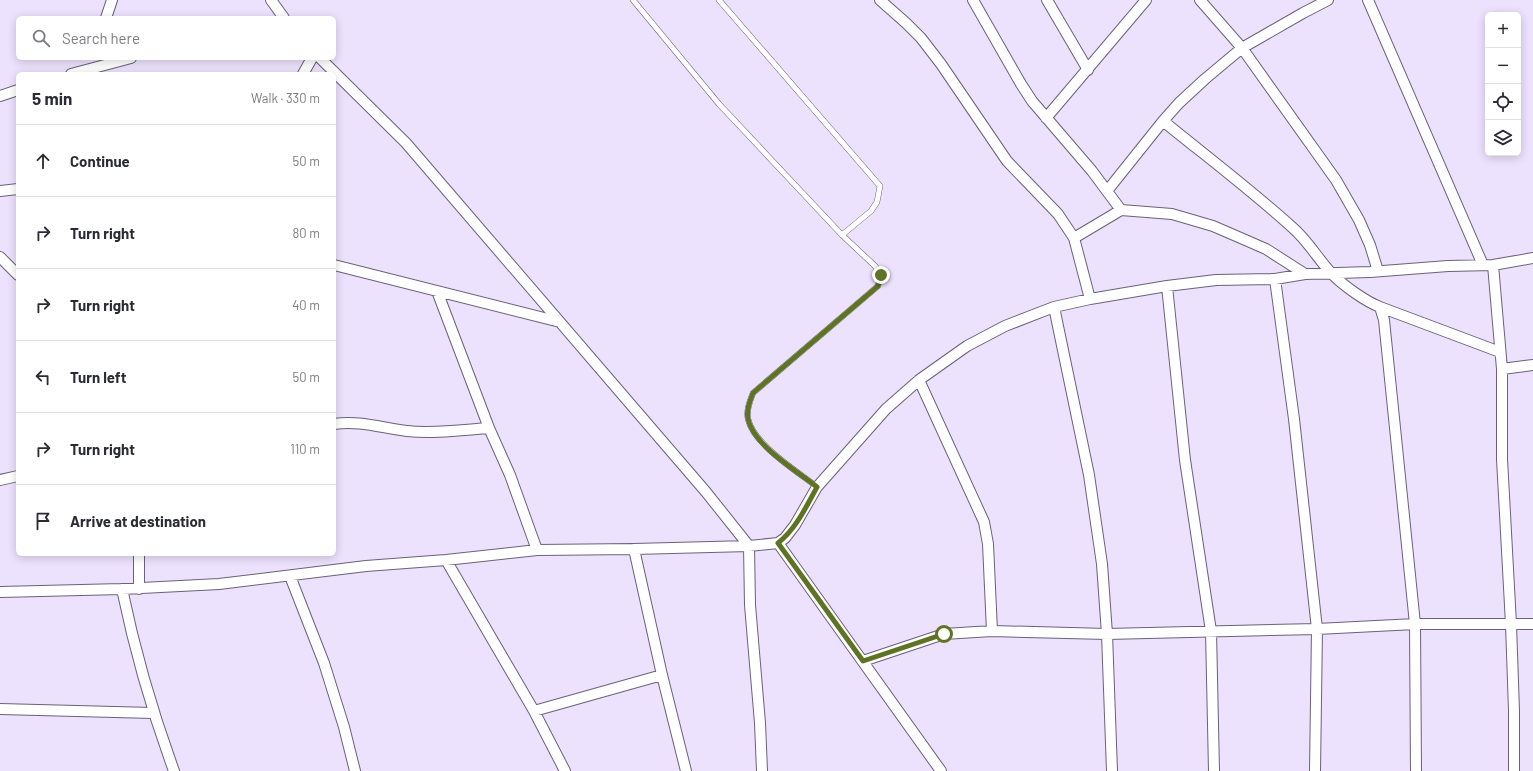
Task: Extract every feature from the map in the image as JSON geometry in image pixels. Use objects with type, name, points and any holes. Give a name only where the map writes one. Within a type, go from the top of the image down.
[{"type":"street","points":[[107,16],[112,0]]},
{"type":"street","points":[[271,0],[283,16]]},
{"type":"street","points":[[880,0],[906,23],[928,47],[1007,161],[1058,214],[1074,238],[1090,299]]},
{"type":"street","points":[[974,0],[1021,84],[1032,100],[1121,210]]},
{"type":"street","points":[[1047,0],[1088,70]]},
{"type":"street","points":[[1046,118],[1146,0]]},
{"type":"street","points":[[1200,0],[1242,48],[1336,180],[1359,220],[1370,245],[1378,271]]},
{"type":"street","points":[[1107,191],[1163,121],[1188,94],[1242,48],[1328,0]]},
{"type":"street","points":[[1368,0],[1488,265],[1502,369],[1502,459],[1511,624],[1514,711],[1514,771]]},
{"type":"street","points":[[92,68],[94,60]]},
{"type":"street","points":[[78,72],[123,60]]},
{"type":"street","points":[[304,72],[311,60]]},
{"type":"street","points":[[322,60],[334,72]]},
{"type":"street","points":[[336,74],[406,143],[706,492],[749,546],[750,605],[760,723],[762,771]]},
{"type":"street","points":[[0,96],[16,91]]},
{"type":"street","points":[[1163,121],[1294,228],[1333,274],[1368,302],[1500,352]]},
{"type":"street","points":[[0,191],[16,189]]},
{"type":"street","points":[[1074,238],[1121,210],[1172,214],[1213,226],[1266,249],[1305,274]]},
{"type":"street","points":[[0,257],[16,274]]},
{"type":"street","points":[[0,592],[122,590],[219,584],[366,566],[446,560],[537,550],[749,546],[778,543],[785,538],[795,525],[817,487],[886,409],[919,380],[967,346],[1005,326],[1054,307],[1090,299],[1167,286],[1216,280],[1275,279],[1305,274],[1333,274],[1488,265],[1533,258]]},
{"type":"street","points":[[336,266],[560,322]]},
{"type":"street","points":[[1275,279],[1294,419],[1317,629],[1315,771]]},
{"type":"street","points":[[1167,286],[1185,460],[1212,631],[1214,771]]},
{"type":"street","points":[[437,291],[489,428],[510,475],[537,550]]},
{"type":"street","points":[[1054,307],[1089,475],[1102,564],[1107,634],[1112,771]]},
{"type":"street","points":[[1380,307],[1384,320],[1415,624],[1416,771]]},
{"type":"street","points":[[1502,369],[1533,365]]},
{"type":"street","points":[[919,380],[984,522],[988,544],[992,631]]},
{"type":"street","points":[[336,424],[367,424],[406,431],[423,432],[489,428]]},
{"type":"street","points":[[0,480],[16,476]]},
{"type":"street","points":[[778,543],[941,771]]},
{"type":"street","points":[[634,549],[662,675],[686,771]]},
{"type":"street","points":[[139,556],[139,589]]},
{"type":"street","points":[[446,560],[534,711],[565,771]]},
{"type":"street","points":[[290,576],[324,663],[344,728],[355,771]]},
{"type":"street","points":[[122,590],[130,629],[153,713],[174,771]]},
{"type":"street","points":[[863,661],[944,634],[992,631],[1107,634],[1317,629],[1415,624],[1533,624]]},
{"type":"street","points":[[534,711],[662,675]]},
{"type":"street","points":[[0,709],[153,713]]},
{"type":"lane","points":[[633,0],[719,104],[842,235],[875,266],[881,275],[878,286],[753,393],[748,405],[748,419],[754,433],[763,445],[817,487]]},
{"type":"lane","points":[[719,0],[880,186],[877,202],[871,211],[842,235]]},
{"type":"route","points":[[881,275],[878,286],[753,393],[748,405],[748,419],[754,433],[763,445],[817,487],[795,525],[785,538],[778,543],[863,661],[944,634]]}]
